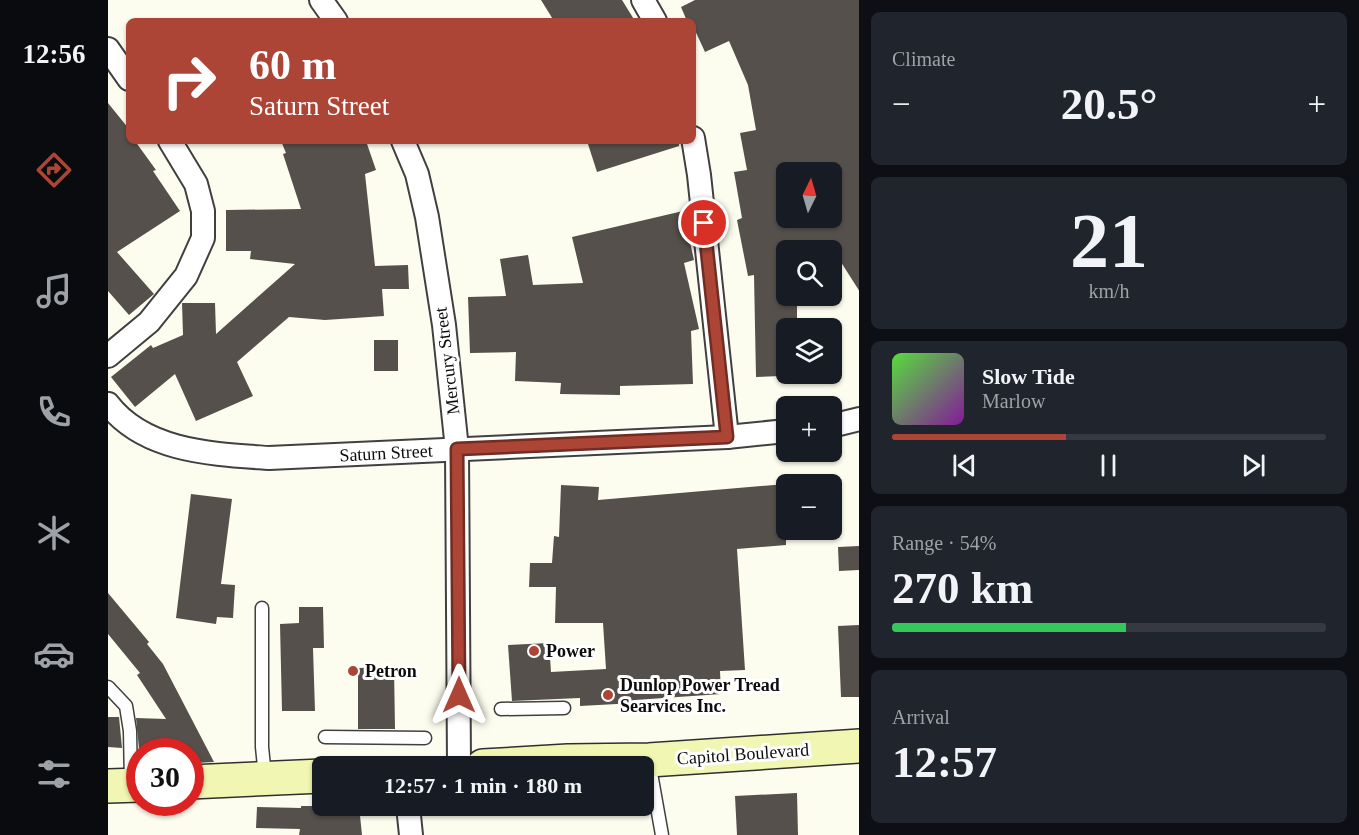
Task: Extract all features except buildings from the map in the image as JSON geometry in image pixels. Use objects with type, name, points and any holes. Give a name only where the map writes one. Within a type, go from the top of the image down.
[{"type":"main road","name":"Capitol Boulevard","points":[[654,760],[859,746]]},
{"type":"main road","points":[[204,781],[312,776]]},
{"type":"street","points":[[321,0],[334,18]]},
{"type":"street","points":[[643,0],[653,18]]},
{"type":"street","points":[[108,49],[126,75]]},
{"type":"street","points":[[108,356],[149,322],[164,304],[186,276],[203,238],[203,212],[196,184],[172,144]]},
{"type":"street","name":"Mercury Street","points":[[405,144],[417,174],[428,217],[444,325],[457,449],[459,756]]},
{"type":"street","points":[[694,144],[727,437]]},
{"type":"street","name":"Saturn Street","points":[[108,404],[135,429],[175,447],[214,454],[269,458],[727,437],[776,432]]},
{"type":"street","points":[[842,423],[859,419]]},
{"type":"street","points":[[409,816],[411,835]]},
{"type":"lane","points":[[261,608],[262,747],[265,777]]},
{"type":"lane","points":[[108,687],[126,705],[129,738]]},
{"type":"lane","points":[[501,709],[564,708]]},
{"type":"lane","points":[[325,738],[425,738]]},
{"type":"lane","points":[[654,789],[662,835]]},
{"type":"place","name":"Power","points":[[534,651]]},
{"type":"place","name":"Petron","points":[[353,671]]},
{"type":"place","name":"Dunlop Power Tread Searvices Inc.","points":[[608,695]]},
{"type":"route","points":[[459,695],[457,449],[727,437],[704,223]]}]
